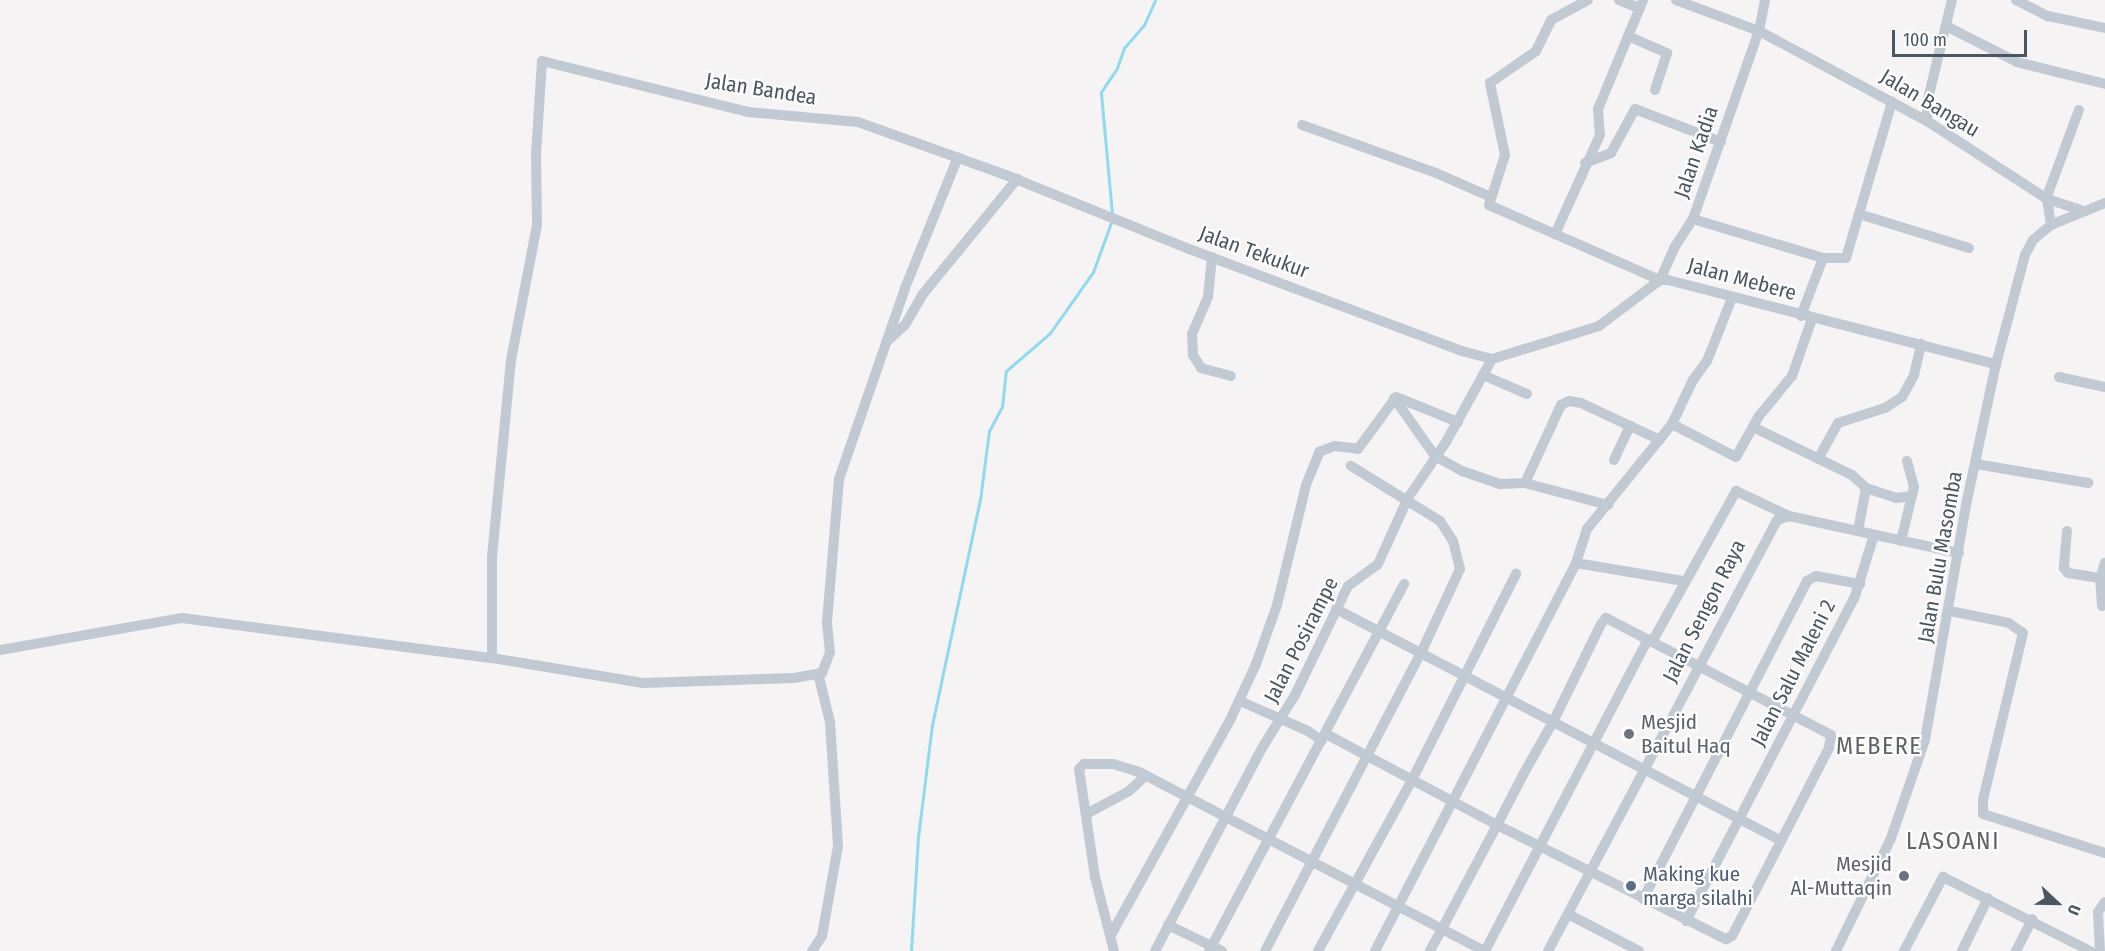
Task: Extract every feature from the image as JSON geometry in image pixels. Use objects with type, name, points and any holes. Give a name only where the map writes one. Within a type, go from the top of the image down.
[{"type":"street","points":[[1588,0],[1551,20],[1536,51],[1491,81],[1505,155],[1490,206],[1660,280]]},
{"type":"street","points":[[1555,234],[1585,163],[1602,130],[1598,109],[1641,4],[1619,0]]},
{"type":"street","name":"Jalan Bangau","points":[[1676,0],[1758,31],[1927,121],[2046,199],[2080,210]]},
{"type":"street","points":[[1758,31],[1764,0]]},
{"type":"street","points":[[1927,121],[1927,103],[1948,27],[1952,0]]},
{"type":"street","points":[[2016,0],[2048,16],[2105,28]]},
{"type":"street","points":[[1948,27],[2017,62],[2105,84]]},
{"type":"street","name":"Jalan Kadia","points":[[1660,280],[1674,248],[1693,219],[1758,31]]},
{"type":"street","points":[[1628,36],[1667,53],[1655,90]]},
{"type":"street","name":"Jalan Bandea","points":[[492,658],[492,557],[511,360],[537,225],[536,154],[542,61],[748,111],[858,122],[1006,175]]},
{"type":"street","points":[[1693,219],[1823,258],[1849,256],[1859,214],[1893,102]]},
{"type":"street","points":[[1585,163],[1611,153],[1635,109],[1721,142]]},
{"type":"street","points":[[2051,225],[2046,199],[2079,110]]},
{"type":"street","points":[[1302,125],[1436,173],[1491,197]]},
{"type":"street","points":[[0,650],[182,618],[492,658],[642,683],[794,678],[818,674],[826,668],[830,652],[827,622],[839,479],[884,344],[936,203],[957,157]]},
{"type":"street","name":"Jalan Tekukur","points":[[1006,175],[1212,257],[1462,351],[1492,359]]},
{"type":"street","points":[[884,344],[904,325],[923,294],[1017,179]]},
{"type":"street","name":"Jalan Bulu Masomba","points":[[1836,951],[1891,838],[1918,765],[1935,699],[1959,553],[1996,364],[2025,255],[2033,240],[2051,225],[2080,210],[2105,203]]},
{"type":"street","points":[[1859,214],[1968,248]]},
{"type":"street","points":[[1212,257],[1208,297],[1192,334],[1193,355],[1201,368],[1230,376]]},
{"type":"street","points":[[1801,316],[1823,258]]},
{"type":"street","name":"Jalan Mebere","points":[[1492,359],[1599,326],[1660,280],[1684,283],[1812,319],[1996,364]]},
{"type":"street","points":[[1375,951],[1576,563],[1587,529],[1672,424],[1693,380],[1707,361],[1732,298]]},
{"type":"street","points":[[1672,424],[1734,458],[1792,376],[1812,319]]},
{"type":"street","points":[[1818,459],[1840,421],[1885,408],[1902,397],[1914,375],[1921,344]]},
{"type":"street","name":"Jalan Posirampe","points":[[1155,951],[1281,720],[1351,580],[1366,576],[1378,564],[1408,498],[1458,422],[1492,359]]},
{"type":"street","points":[[1483,375],[1527,394]]},
{"type":"street","points":[[2059,377],[2105,387]]},
{"type":"street","points":[[1394,398],[1458,422]]},
{"type":"street","points":[[1394,398],[1435,456],[1462,471],[1500,484],[1524,483],[1608,505]]},
{"type":"street","points":[[1112,933],[1239,701],[1277,605],[1311,466],[1323,450],[1358,449],[1394,398]]},
{"type":"street","points":[[1524,483],[1565,402],[1581,403],[1660,440]]},
{"type":"street","points":[[1614,460],[1630,426]]},
{"type":"street","points":[[1754,427],[1852,475],[1866,488],[1896,498],[1912,496]]},
{"type":"street","points":[[1901,541],[1914,481],[1907,462]]},
{"type":"street","points":[[1976,464],[2088,483]]},
{"type":"street","points":[[1265,951],[1421,653],[1461,569],[1453,541],[1440,521],[1408,498],[1351,466]]},
{"type":"street","points":[[1858,531],[1866,488]]},
{"type":"street","points":[[1114,951],[1112,933],[1095,877],[1080,766],[1113,764],[1146,775],[1484,951],[1650,641],[1737,490],[1789,516],[1959,553]]},
{"type":"street","name":"Jalan Sengon Raya","points":[[1548,951],[1593,871],[1643,769],[1768,531],[1778,518],[1789,516]]},
{"type":"street","points":[[2067,531],[2064,568],[2068,573],[2100,578]]},
{"type":"street","name":"Jalan Salu Maleni 2","points":[[1686,921],[1738,818],[1794,716],[1860,584],[1874,535]]},
{"type":"street","points":[[1576,563],[1684,581]]},
{"type":"street","points":[[2102,606],[2100,578],[2105,563]]},
{"type":"street","points":[[1318,951],[1413,778],[1516,574]]},
{"type":"street","points":[[1643,899],[1694,794],[1810,578],[1860,584]]},
{"type":"street","points":[[1168,925],[1214,949],[1269,838],[1404,584]]},
{"type":"street","points":[[1336,609],[1554,720],[1780,840]]},
{"type":"street","points":[[1950,611],[2009,623],[2023,633],[1983,799],[1983,814],[2105,853]]},
{"type":"street","points":[[1239,701],[1368,756],[1413,778],[1497,825],[1726,939],[1732,936],[1832,742],[1831,735],[1698,665],[1604,619],[1554,720],[1497,825],[1430,951]]},
{"type":"street","points":[[812,951],[822,936],[838,846],[830,722],[818,674]]},
{"type":"street","points":[[1088,813],[1129,791],[1146,775]]},
{"type":"street","points":[[1904,951],[1940,878],[1947,877],[2090,951]]},
{"type":"street","points":[[1962,951],[1988,898]]},
{"type":"street","points":[[2100,951],[2098,912],[2105,902]]},
{"type":"street","points":[[1569,914],[1639,951]]},
{"type":"street","points":[[2016,951],[2032,919]]},
{"type":"waterway","points":[[1112,214],[1101,92],[1117,68],[1124,48],[1144,25],[1155,0]]},
{"type":"waterway","points":[[911,951],[918,837],[932,725],[980,500],[989,431],[1002,407],[1006,371],[1050,333],[1093,272],[1112,220]]},
{"type":"place","name":"Mesjid Baitul Haq","points":[[1629,734]]},
{"type":"place","name":"Mesjid Al-Muttaqin","points":[[1904,876]]},
{"type":"place","name":"Making kue marga silalhi","points":[[1631,886]]},
{"type":"district","name":"MEBERE","points":[[1879,747]]},
{"type":"district","name":"LASOANI","points":[[1953,842]]}]
